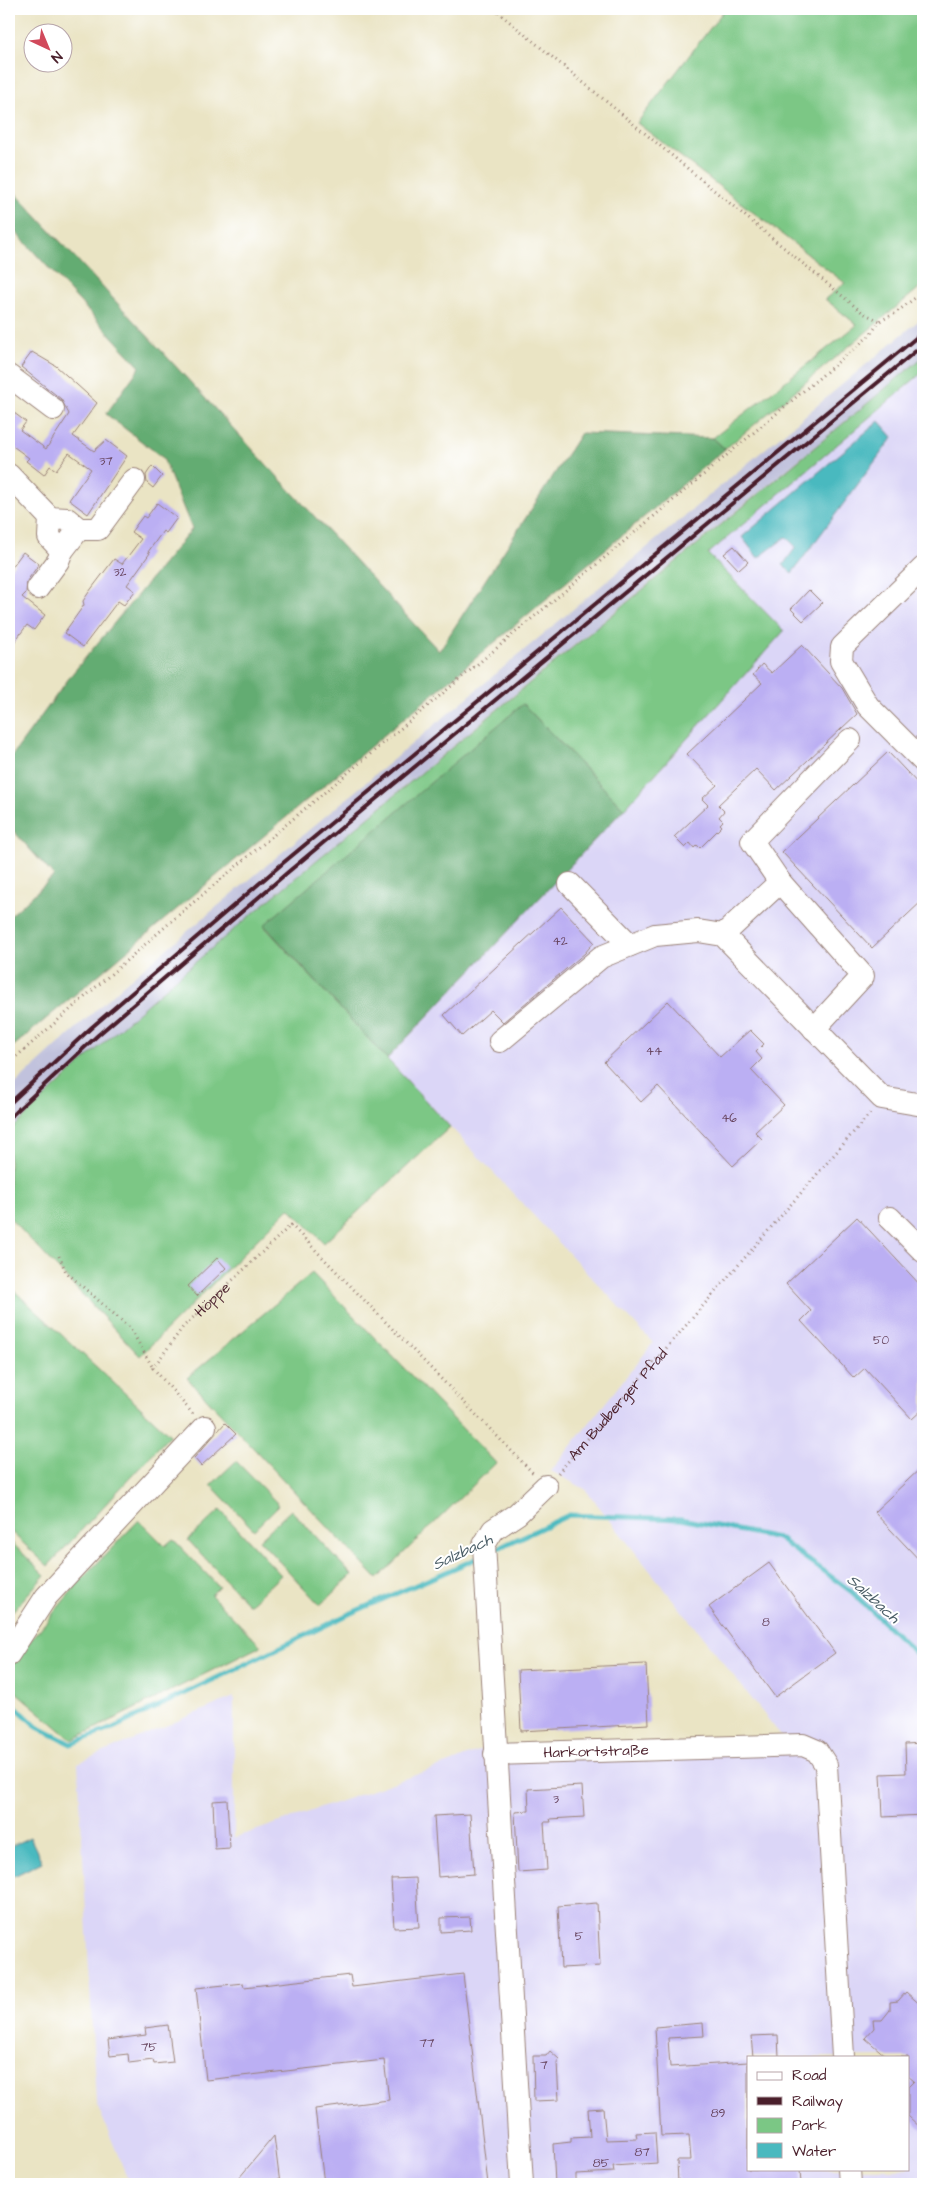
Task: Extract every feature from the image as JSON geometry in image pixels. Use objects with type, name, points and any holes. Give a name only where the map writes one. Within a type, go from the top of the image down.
[{"type":"street","points":[[9,376],[53,409]]},
{"type":"street","points":[[9,475],[50,518],[67,519],[79,529],[98,529],[134,480]]},
{"type":"street","points":[[50,518],[49,537],[62,551]]},
{"type":"street","points":[[38,588],[79,529]]},
{"type":"street","points":[[923,568],[842,647],[841,661],[868,706],[923,761]]},
{"type":"street","points":[[814,1029],[864,976],[780,882],[752,841],[850,740]]},
{"type":"street","points":[[723,935],[780,882]]},
{"type":"street","points":[[570,884],[630,945]]},
{"type":"street","points":[[500,1041],[601,957],[655,935],[698,931],[723,935],[882,1098],[923,1105]]},
{"type":"street","points":[[890,1218],[923,1251]]},
{"type":"street","points":[[9,1654],[46,1597],[205,1427]]},
{"type":"street","points":[[522,2184],[484,1556],[493,1530],[517,1514],[546,1486]]},
{"type":"street","name":"Harkortstraße","points":[[496,1754],[803,1745],[817,1751],[826,1765],[843,2056]]},
{"type":"street","points":[[849,2170],[850,2184]]},
{"type":"path","points":[[494,9],[863,313],[880,321]]},
{"type":"path","points":[[9,1063],[189,906],[869,336],[880,321],[894,314],[923,292]]},
{"type":"path","name":"Am Budberger Pfad","points":[[546,1486],[882,1098]]},
{"type":"path","name":"Höppe","points":[[153,1368],[183,1327],[291,1225],[546,1486]]},
{"type":"path","points":[[59,1256],[66,1272],[130,1328],[153,1368],[205,1427]]},
{"type":"shaded area","points":[[923,317],[923,357],[260,907],[63,1079],[9,1132],[9,1090],[122,986]]},
{"type":"shaded area","points":[[923,372],[923,2184],[130,2184],[96,2102],[78,1763],[234,1697],[234,1838],[453,1762],[489,1746],[787,1743],[585,1489],[551,1471],[653,1343],[387,1059],[624,809],[784,631],[708,554]]},
{"type":"green space","points":[[725,9],[923,9],[923,285],[725,449],[713,438],[857,325],[825,299],[845,283],[637,123]]},
{"type":"green space","points":[[9,186],[439,651],[581,433],[713,438],[725,449],[9,1050],[9,917],[54,876],[9,826],[9,760],[72,674],[192,529],[163,458],[106,414],[140,367],[9,225]]},
{"type":"green space","points":[[923,357],[923,372],[708,554],[784,631],[624,809],[523,704],[264,926],[450,1127],[324,1243],[289,1208],[140,1356],[9,1217],[9,1132],[133,1016],[218,943]]},
{"type":"green space","points":[[523,704],[624,809],[387,1059],[264,925]]},
{"type":"green space","points":[[312,1273],[496,1463],[377,1579],[187,1378]]},
{"type":"green space","points":[[9,1286],[170,1435],[48,1566],[9,1530]]},
{"type":"green space","points":[[236,1461],[279,1505],[254,1530],[211,1485]]},
{"type":"green space","points":[[220,1510],[281,1575],[249,1605],[188,1540]]},
{"type":"green space","points":[[291,1510],[352,1575],[320,1605],[259,1540]]},
{"type":"green space","points":[[139,1520],[165,1546],[173,1539],[219,1587],[211,1595],[261,1646],[72,1740],[9,1686],[9,1671],[17,1657],[80,1581]]},
{"type":"green space","points":[[9,1540],[45,1575],[9,1615]]},
{"type":"water","points":[[879,421],[893,437],[792,573],[783,565],[796,547],[786,537],[758,558],[742,537]]},
{"type":"water","points":[[30,1837],[42,1862],[12,1877],[9,1871],[9,1847]]},
{"type":"building","points":[[32,352],[56,366],[97,403],[73,436],[94,451],[106,440],[127,456],[88,514],[69,500],[91,469],[69,453],[56,470],[50,466],[44,475],[26,461],[29,458],[9,445],[9,409],[26,422],[20,430],[46,449],[69,414],[61,399],[21,367]]},
{"type":"building","points":[[152,466],[162,476],[153,488],[147,483],[146,475]]},
{"type":"building","points":[[157,503],[177,518],[166,533],[163,531],[127,585],[135,591],[124,605],[118,601],[83,647],[64,633],[84,605],[83,601],[89,592],[114,559],[122,564],[141,539],[131,532],[143,516],[146,518]]},
{"type":"building","points":[[734,546],[748,562],[739,570],[724,554]]},
{"type":"building","points":[[23,552],[39,564],[27,581],[26,593],[22,597],[45,615],[34,630],[27,625],[9,649],[9,571]]},
{"type":"building","points":[[809,590],[822,603],[803,621],[791,609]]},
{"type":"building","points":[[802,645],[842,688],[857,714],[776,790],[756,769],[718,805],[724,811],[719,817],[723,821],[720,824],[722,826],[700,848],[697,845],[694,848],[690,843],[685,848],[674,837],[708,805],[702,799],[717,785],[687,754],[762,683],[753,675],[762,664],[772,673]]},
{"type":"building","points":[[888,752],[923,789],[923,900],[872,948],[782,852]]},
{"type":"building","points":[[561,907],[594,942],[585,953],[503,1022],[491,1010],[462,1036],[444,1015]]},
{"type":"building","points":[[668,1001],[720,1057],[750,1030],[764,1044],[756,1052],[762,1059],[751,1070],[784,1105],[755,1132],[762,1139],[733,1166],[658,1086],[641,1102],[604,1062]]},
{"type":"building","points":[[857,1217],[923,1288],[923,1409],[912,1419],[865,1368],[854,1378],[801,1321],[811,1311],[786,1284]]},
{"type":"building","points":[[217,1258],[226,1268],[197,1296],[188,1286]]},
{"type":"building","points":[[225,1423],[236,1434],[201,1466],[194,1458]]},
{"type":"building","points":[[923,1466],[923,1564],[874,1512]]},
{"type":"building","points":[[769,1563],[835,1653],[775,1697],[709,1607]]},
{"type":"building","points":[[646,1664],[649,1724],[521,1731],[518,1670]]},
{"type":"building","points":[[923,1743],[923,1815],[883,1817],[881,1774],[906,1773],[905,1744]]},
{"type":"building","points":[[582,1786],[584,1817],[550,1819],[551,1822],[544,1822],[547,1870],[518,1872],[515,1812],[529,1811],[528,1789]]},
{"type":"building","points":[[227,1800],[230,1848],[215,1849],[213,1801]]},
{"type":"building","points":[[470,1814],[474,1874],[438,1877],[434,1816]]},
{"type":"building","points":[[416,1878],[419,1927],[394,1928],[391,1879]]},
{"type":"building","points":[[597,1903],[600,1966],[561,1968],[558,1906]]},
{"type":"building","points":[[470,1917],[471,1930],[441,1932],[441,1918]]},
{"type":"building","points":[[463,1974],[488,2184],[324,2184],[315,2109],[389,2100],[384,2060],[206,2080],[196,1988],[243,1983],[244,1987],[350,1975],[352,1987]]},
{"type":"building","points":[[906,1992],[923,2007],[923,2130],[910,2118],[910,2085],[914,2081],[910,2078],[910,2056],[886,2056],[865,2038],[874,2028],[873,2020],[882,2020],[890,2010],[890,2002],[898,2001]]},
{"type":"building","points":[[703,2023],[704,2036],[668,2038],[670,2067],[747,2062],[747,2170],[800,2170],[801,2184],[678,2184],[677,2160],[691,2160],[689,2135],[661,2136],[655,2027]]},
{"type":"building","points":[[168,2025],[173,2062],[154,2064],[153,2060],[129,2063],[128,2054],[110,2056],[108,2040],[146,2035],[145,2028]]},
{"type":"building","points":[[778,2035],[779,2056],[753,2056],[751,2036]]},
{"type":"building","points":[[550,2051],[559,2059],[557,2062],[559,2100],[534,2101],[533,2056],[546,2056]]},
{"type":"building","points":[[603,2108],[606,2140],[637,2139],[636,2133],[655,2132],[657,2163],[613,2166],[614,2172],[576,2174],[576,2184],[555,2184],[553,2144],[571,2142],[571,2138],[590,2137],[588,2109]]},
{"type":"building","points":[[274,2136],[280,2184],[234,2184]]},
{"type":"waterway","name":"Salzbach","points":[[490,1552],[569,1515],[681,1519],[778,1538],[852,1592],[923,1660]]},
{"type":"waterway","name":"Salzbach","points":[[9,1700],[37,1727],[71,1744],[113,1728],[349,1614],[478,1558]]},
{"type":"railway","points":[[9,1104],[92,1027],[283,863],[923,332]]},
{"type":"railway","points":[[9,1118],[98,1035],[288,872],[923,345]]}]
